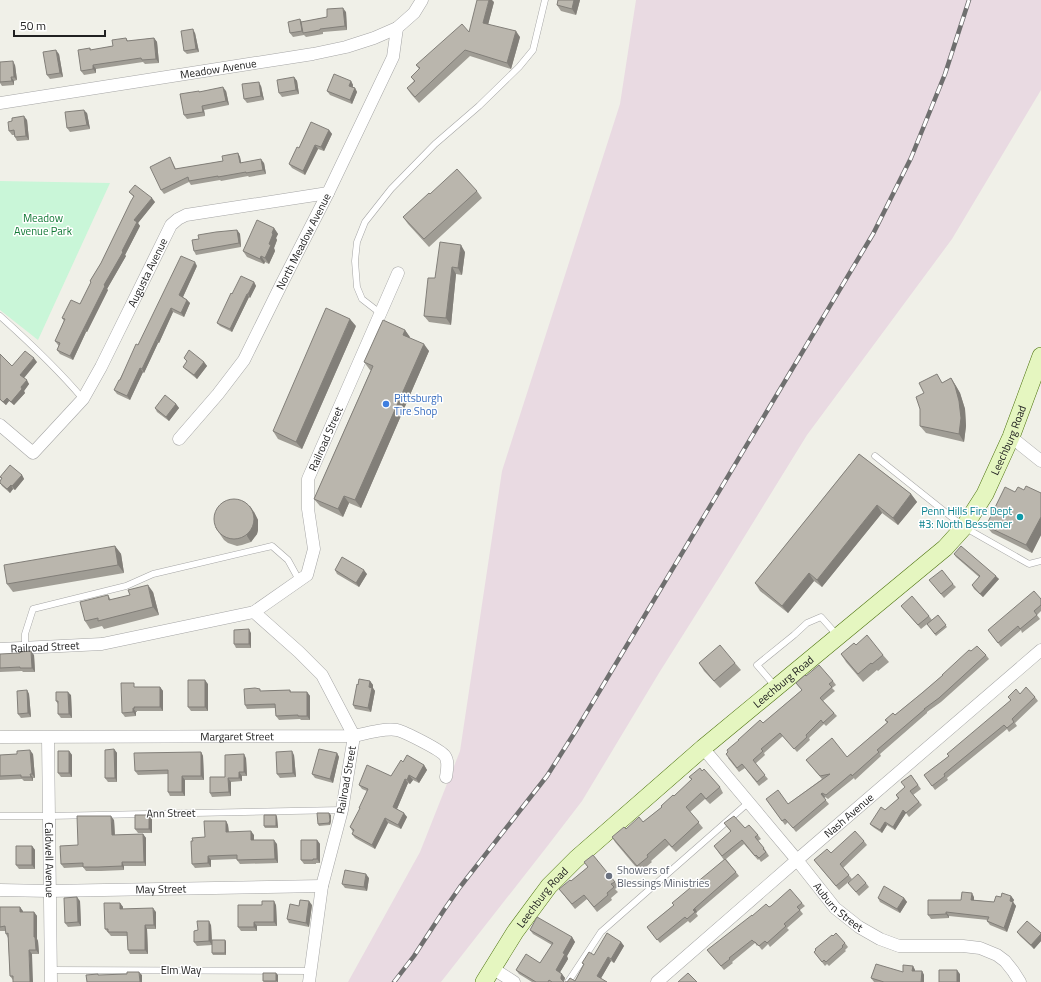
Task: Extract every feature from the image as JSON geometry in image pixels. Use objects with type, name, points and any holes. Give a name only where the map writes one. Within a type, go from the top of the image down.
[{"type":"street","name":"Meadow Avenue","points":[[0,104],[313,54],[346,47],[374,38],[397,28],[414,13],[422,0]]},
{"type":"street","name":"North Meadow Avenue","points":[[179,439],[218,394],[244,360],[328,193],[393,56],[397,28]]},
{"type":"street","name":"Augusta Avenue","points":[[0,425],[33,453],[83,399],[101,367],[171,225],[178,219],[186,216],[328,193]]},
{"type":"street","name":"Railroad Street","points":[[0,649],[102,644],[254,612],[306,575],[314,549],[308,509],[308,479],[398,273]]},
{"type":"street","name":"Leechburg Road","points":[[488,975],[515,932],[549,886],[576,859],[703,748],[945,548],[964,527],[985,494],[1011,437],[1041,356]]},
{"type":"street","points":[[1011,437],[1041,460]]},
{"type":"street","name":"Railroad Street","points":[[254,612],[299,652],[322,675],[354,736],[342,810],[322,886],[310,976]]},
{"type":"street","name":"Nash Avenue","points":[[657,982],[1041,650]]},
{"type":"street","name":"Margaret Street","points":[[0,737],[354,736],[382,730],[397,730],[434,747],[445,755],[448,761],[446,777]]},
{"type":"street","name":"Caldwell Avenue","points":[[48,738],[51,982]]},
{"type":"street","name":"Auburn Street","points":[[703,748],[797,860],[835,908],[859,927],[899,946],[963,946],[980,948],[997,955],[1005,961],[1013,970],[1020,982]]},
{"type":"street","name":"May Street","points":[[0,890],[49,891],[322,886]]},
{"type":"street","points":[[488,975],[514,982]]},
{"type":"lane","points":[[380,313],[362,299],[357,287],[355,261],[356,242],[365,222],[391,189],[435,144],[479,106],[519,67],[532,50],[545,0]]},
{"type":"lane","points":[[0,316],[32,345],[83,399]]},
{"type":"lane","points":[[875,456],[964,527],[1029,564],[1041,561]]},
{"type":"lane","points":[[25,648],[25,634],[33,609],[126,586],[153,574],[272,546],[288,560],[299,580]]},
{"type":"lane","points":[[776,687],[757,665],[807,623],[821,617],[838,636]]},
{"type":"lane","points":[[568,982],[601,932],[749,802]]},
{"type":"lane","name":"Ann Street","points":[[0,816],[342,810]]},
{"type":"lane","name":"Elm Way","points":[[50,970],[310,976]]},
{"type":"shaded area","points":[[636,0],[1041,0],[1041,90],[952,239],[807,435],[659,673],[582,801],[549,844],[441,982],[348,982],[420,852],[460,751],[502,471],[620,104]]},
{"type":"green space","name":"Meadow Avenue Park","points":[[0,181],[110,183],[38,340],[0,310]]},
{"type":"building","points":[[477,0],[489,0],[483,23],[516,31],[507,63],[465,50],[415,97],[407,88],[415,81],[411,77],[420,68],[416,65],[462,24],[469,32]]},
{"type":"building","points":[[558,0],[574,0],[572,9],[557,5]]},
{"type":"building","points":[[343,8],[345,26],[303,33],[301,22],[327,17],[327,9]]},
{"type":"building","points":[[300,19],[302,31],[290,33],[288,22]]},
{"type":"building","points":[[193,29],[196,49],[184,51],[181,31]]},
{"type":"building","points":[[126,38],[127,41],[154,38],[156,59],[142,60],[141,58],[93,65],[93,69],[81,71],[78,50],[90,48],[90,50],[113,46],[112,40]]},
{"type":"building","points":[[56,50],[60,73],[47,75],[43,52]]},
{"type":"building","points":[[13,61],[14,77],[11,77],[12,81],[0,82],[0,62]]},
{"type":"building","points":[[334,74],[351,81],[349,86],[355,88],[350,100],[327,91]]},
{"type":"building","points":[[294,77],[296,90],[279,93],[277,80]]},
{"type":"building","points":[[259,82],[261,96],[244,99],[242,84]]},
{"type":"building","points":[[223,87],[226,101],[202,106],[203,112],[184,115],[180,94]]},
{"type":"building","points":[[84,110],[87,125],[67,128],[65,112]]},
{"type":"building","points":[[24,116],[26,136],[15,137],[14,130],[9,131],[8,122],[12,121],[12,118]]},
{"type":"building","points":[[311,122],[329,130],[321,147],[315,145],[303,171],[289,164],[297,147],[299,148]]},
{"type":"building","points":[[238,153],[240,163],[261,159],[263,170],[189,181],[188,177],[161,190],[150,167],[170,157],[175,169],[223,161],[222,156]]},
{"type":"building","points":[[457,169],[477,191],[424,239],[403,217]]},
{"type":"building","points":[[135,185],[152,198],[134,220],[137,222],[122,251],[123,252],[104,285],[105,286],[70,356],[57,350],[60,343],[55,341],[65,319],[62,318],[71,300],[80,304],[91,282],[90,281],[101,263],[134,196],[129,192]]},
{"type":"building","points":[[257,220],[274,228],[269,244],[271,245],[265,258],[261,256],[260,259],[243,251]]},
{"type":"building","points":[[237,230],[239,243],[194,251],[192,240],[199,239],[198,235]]},
{"type":"building","points":[[440,242],[461,245],[458,268],[452,267],[446,318],[424,316],[428,278],[435,278]]},
{"type":"building","points":[[181,256],[195,262],[179,295],[187,300],[181,313],[171,308],[142,369],[140,368],[127,396],[114,390],[136,344],[138,345]]},
{"type":"building","points":[[241,276],[254,282],[230,329],[217,323]]},
{"type":"building","points":[[326,308],[350,319],[296,442],[273,431]]},
{"type":"building","name":"Pittsburgh Tire Shop","points":[[383,320],[405,330],[403,335],[424,344],[355,500],[344,496],[338,509],[314,499],[373,366],[364,362]]},
{"type":"building","points":[[189,350],[204,362],[194,375],[183,367],[187,361],[184,358]]},
{"type":"building","points":[[25,351],[34,358],[20,375],[27,380],[21,387],[22,389],[11,402],[7,398],[3,402],[0,399],[0,354],[12,366]]},
{"type":"building","points":[[937,374],[942,383],[951,378],[955,386],[961,418],[959,434],[920,426],[920,409],[916,397],[924,393],[919,383]]},
{"type":"building","points":[[165,395],[176,404],[166,417],[155,408]]},
{"type":"building","points":[[859,454],[911,494],[893,518],[877,505],[817,580],[809,573],[782,606],[755,583]]},
{"type":"building","points":[[10,465],[22,475],[12,486],[11,485],[7,489],[0,483],[2,478],[0,477]]},
{"type":"building","name":"Penn Hills Fire Dept #3: North Bessemer","points":[[1026,486],[1041,493],[1041,517],[1026,545],[986,526],[1005,487],[1015,492],[1018,487],[1024,490]]},
{"type":"building","points":[[238,499],[245,502],[251,508],[254,519],[253,527],[245,536],[238,539],[230,539],[223,536],[215,527],[214,515],[217,508],[226,500]]},
{"type":"building","points":[[115,546],[118,565],[7,584],[4,565]]},
{"type":"building","points":[[961,546],[996,576],[980,594],[972,585],[980,576],[954,554]]},
{"type":"building","points":[[342,557],[364,570],[356,583],[335,570]]},
{"type":"building","points":[[942,570],[953,584],[941,594],[929,580]]},
{"type":"building","points":[[148,585],[153,607],[98,621],[98,618],[85,621],[80,602],[108,595],[109,600],[130,595],[128,590]]},
{"type":"building","points":[[1034,591],[1041,599],[1041,605],[1034,611],[1037,615],[1020,629],[1018,626],[998,643],[988,630]]},
{"type":"building","points":[[912,596],[929,616],[918,625],[901,606]]},
{"type":"building","points":[[938,615],[946,625],[935,634],[927,624]]},
{"type":"building","points":[[249,629],[249,644],[234,644],[234,630]]},
{"type":"building","points":[[867,635],[883,655],[858,674],[841,654],[854,643],[856,645]]},
{"type":"building","points":[[720,645],[735,663],[714,681],[699,663]]},
{"type":"building","points":[[977,646],[986,655],[939,698],[924,709],[877,750],[879,752],[852,776],[851,774],[826,795],[822,793],[821,794],[826,800],[793,828],[785,819],[782,821],[766,799],[778,790],[788,804],[830,774],[820,776],[806,760],[832,738],[847,757],[888,722],[885,720],[893,713],[895,715],[943,675],[969,650],[971,651]]},
{"type":"building","points":[[31,651],[32,668],[0,668],[0,654]]},
{"type":"building","points":[[819,665],[833,681],[829,684],[832,687],[820,698],[834,713],[823,723],[821,720],[806,735],[807,737],[794,749],[780,733],[761,749],[763,751],[753,760],[765,775],[757,782],[742,764],[737,768],[726,754],[728,752],[727,750],[760,720],[763,723],[802,690],[796,683]]},
{"type":"building","points":[[359,679],[370,681],[369,687],[372,688],[368,708],[353,705]]},
{"type":"building","points":[[188,680],[205,680],[205,707],[188,707]]},
{"type":"building","points":[[121,683],[134,683],[134,687],[160,687],[160,707],[134,707],[133,712],[122,713]]},
{"type":"building","points":[[1026,687],[1035,697],[1012,719],[1014,722],[1007,728],[1004,725],[944,774],[945,776],[932,786],[924,775],[949,756],[947,754],[1011,700],[1008,697],[1016,689],[1020,694]]},
{"type":"building","points":[[244,689],[260,689],[260,691],[290,690],[290,692],[307,692],[307,716],[276,716],[275,704],[245,705]]},
{"type":"building","points":[[27,690],[28,713],[18,714],[17,691]]},
{"type":"building","points":[[56,692],[68,692],[69,714],[58,714]]},
{"type":"building","points":[[114,749],[115,778],[105,778],[105,750]]},
{"type":"building","points":[[319,749],[337,753],[330,779],[312,774]]},
{"type":"building","points":[[30,750],[31,777],[21,777],[21,775],[0,776],[0,755],[17,754],[17,751]]},
{"type":"building","points":[[58,751],[69,751],[69,773],[58,773]]},
{"type":"building","points":[[292,751],[293,773],[277,774],[276,752]]},
{"type":"building","points":[[201,752],[201,776],[182,776],[182,792],[168,792],[168,770],[135,771],[134,753]]},
{"type":"building","points":[[244,754],[244,772],[239,772],[239,778],[228,778],[229,792],[210,793],[210,777],[225,777],[225,755]]},
{"type":"building","points":[[407,755],[424,765],[416,779],[409,775],[407,780],[405,779],[393,807],[404,813],[398,825],[385,818],[372,845],[352,834],[354,830],[350,827],[368,789],[359,785],[367,765],[391,776],[401,760],[403,762]]},
{"type":"building","points":[[700,768],[702,771],[704,769],[720,787],[706,799],[701,793],[686,807],[699,822],[672,847],[665,839],[637,866],[612,837],[624,827],[626,829],[639,817],[643,822],[662,807],[661,806],[692,779],[689,777]]},
{"type":"building","points":[[911,775],[918,785],[910,791],[919,802],[906,813],[903,810],[893,827],[885,822],[880,830],[870,824],[881,807],[885,810],[899,798],[896,795],[905,787],[901,782]]},
{"type":"building","points":[[317,813],[329,813],[329,823],[318,824]]},
{"type":"building","points":[[135,815],[149,815],[149,829],[135,829]]},
{"type":"building","points":[[264,815],[276,815],[276,826],[264,826]]},
{"type":"building","points":[[77,816],[111,816],[112,835],[143,834],[144,862],[122,862],[122,866],[98,867],[83,867],[83,863],[61,864],[60,846],[78,845]]},
{"type":"building","points":[[734,816],[745,828],[749,825],[758,835],[755,837],[766,852],[759,858],[756,855],[755,856],[742,840],[722,856],[714,846],[731,831],[724,823]]},
{"type":"building","points":[[204,821],[226,821],[226,832],[251,831],[251,840],[274,840],[275,859],[237,860],[237,855],[208,856],[208,863],[192,864],[191,841],[193,841],[192,838],[205,837]]},
{"type":"building","points":[[855,831],[864,841],[840,864],[849,875],[836,886],[814,860],[827,849],[831,853]]},
{"type":"building","points":[[301,840],[317,840],[317,859],[301,860]]},
{"type":"building","points":[[16,846],[32,846],[32,865],[16,865]]},
{"type":"building","points":[[593,855],[615,882],[611,884],[614,887],[607,893],[608,895],[594,907],[584,895],[572,904],[559,889],[588,867],[584,862]]},
{"type":"building","points":[[725,859],[736,872],[695,908],[693,910],[695,912],[687,919],[685,917],[657,940],[647,927],[674,905],[672,903]]},
{"type":"building","points":[[345,870],[366,874],[364,887],[342,884]]},
{"type":"building","points":[[858,874],[866,883],[856,892],[848,883]]},
{"type":"building","points":[[884,886],[904,898],[897,909],[878,898]]},
{"type":"building","points":[[790,889],[802,903],[797,907],[800,910],[784,924],[786,926],[767,943],[765,941],[759,946],[752,940],[721,966],[707,950],[766,904],[769,907],[771,906]]},
{"type":"building","points":[[962,892],[972,893],[971,900],[994,902],[996,896],[1001,897],[1002,893],[1011,896],[1010,901],[1013,902],[1004,928],[987,921],[989,917],[946,912],[946,914],[928,915],[928,900],[961,900]]},
{"type":"building","points":[[77,897],[78,922],[65,923],[64,898]]},
{"type":"building","points":[[300,900],[309,901],[306,923],[287,919],[290,904],[299,906]]},
{"type":"building","points":[[262,901],[274,901],[274,922],[254,922],[254,927],[238,927],[238,905],[262,905]]},
{"type":"building","points":[[104,903],[120,903],[120,909],[153,908],[154,925],[145,925],[145,950],[128,950],[127,932],[108,932],[108,929],[105,929]]},
{"type":"building","points":[[0,907],[20,907],[20,912],[34,912],[34,937],[36,950],[29,950],[30,982],[13,982],[13,976],[10,976],[8,933],[6,934],[5,926],[0,927]]},
{"type":"building","points":[[537,917],[572,937],[556,970],[562,974],[561,979],[564,982],[552,982],[549,980],[548,982],[536,982],[516,970],[526,954],[540,963],[553,943],[530,930]]},
{"type":"building","points":[[197,921],[209,921],[209,941],[194,942],[194,931],[198,930]]},
{"type":"building","points":[[1027,921],[1041,933],[1031,945],[1017,932]]},
{"type":"building","points":[[607,933],[621,942],[611,959],[608,957],[597,976],[607,982],[567,982],[570,978],[575,981],[584,964],[582,963],[589,952],[594,955]]},
{"type":"building","points":[[836,933],[845,943],[842,946],[843,947],[826,962],[824,960],[822,962],[814,952],[816,950],[815,949]]},
{"type":"building","points":[[212,940],[225,940],[225,953],[212,953]]},
{"type":"building","points":[[876,964],[903,972],[903,965],[913,966],[912,971],[922,971],[921,982],[884,982],[871,978]]},
{"type":"building","points":[[939,970],[957,970],[957,982],[939,982]]},
{"type":"building","points":[[127,972],[139,972],[140,982],[87,982],[86,975],[127,974]]},
{"type":"building","points":[[263,973],[276,973],[276,981],[263,981]]},
{"type":"building","points":[[688,973],[697,982],[678,982]]},
{"type":"railway","points":[[394,982],[414,956],[460,887],[547,776],[575,732],[873,234],[911,158],[945,74],[969,0]]},
{"type":"place","name":"Pittsburgh Tire Shop","points":[[386,404]]},
{"type":"place","name":"Penn Hills Fire Dept #3: North Bessemer","points":[[1020,517]]},
{"type":"place","name":"Showers of Blessings Ministries","points":[[609,876]]}]
